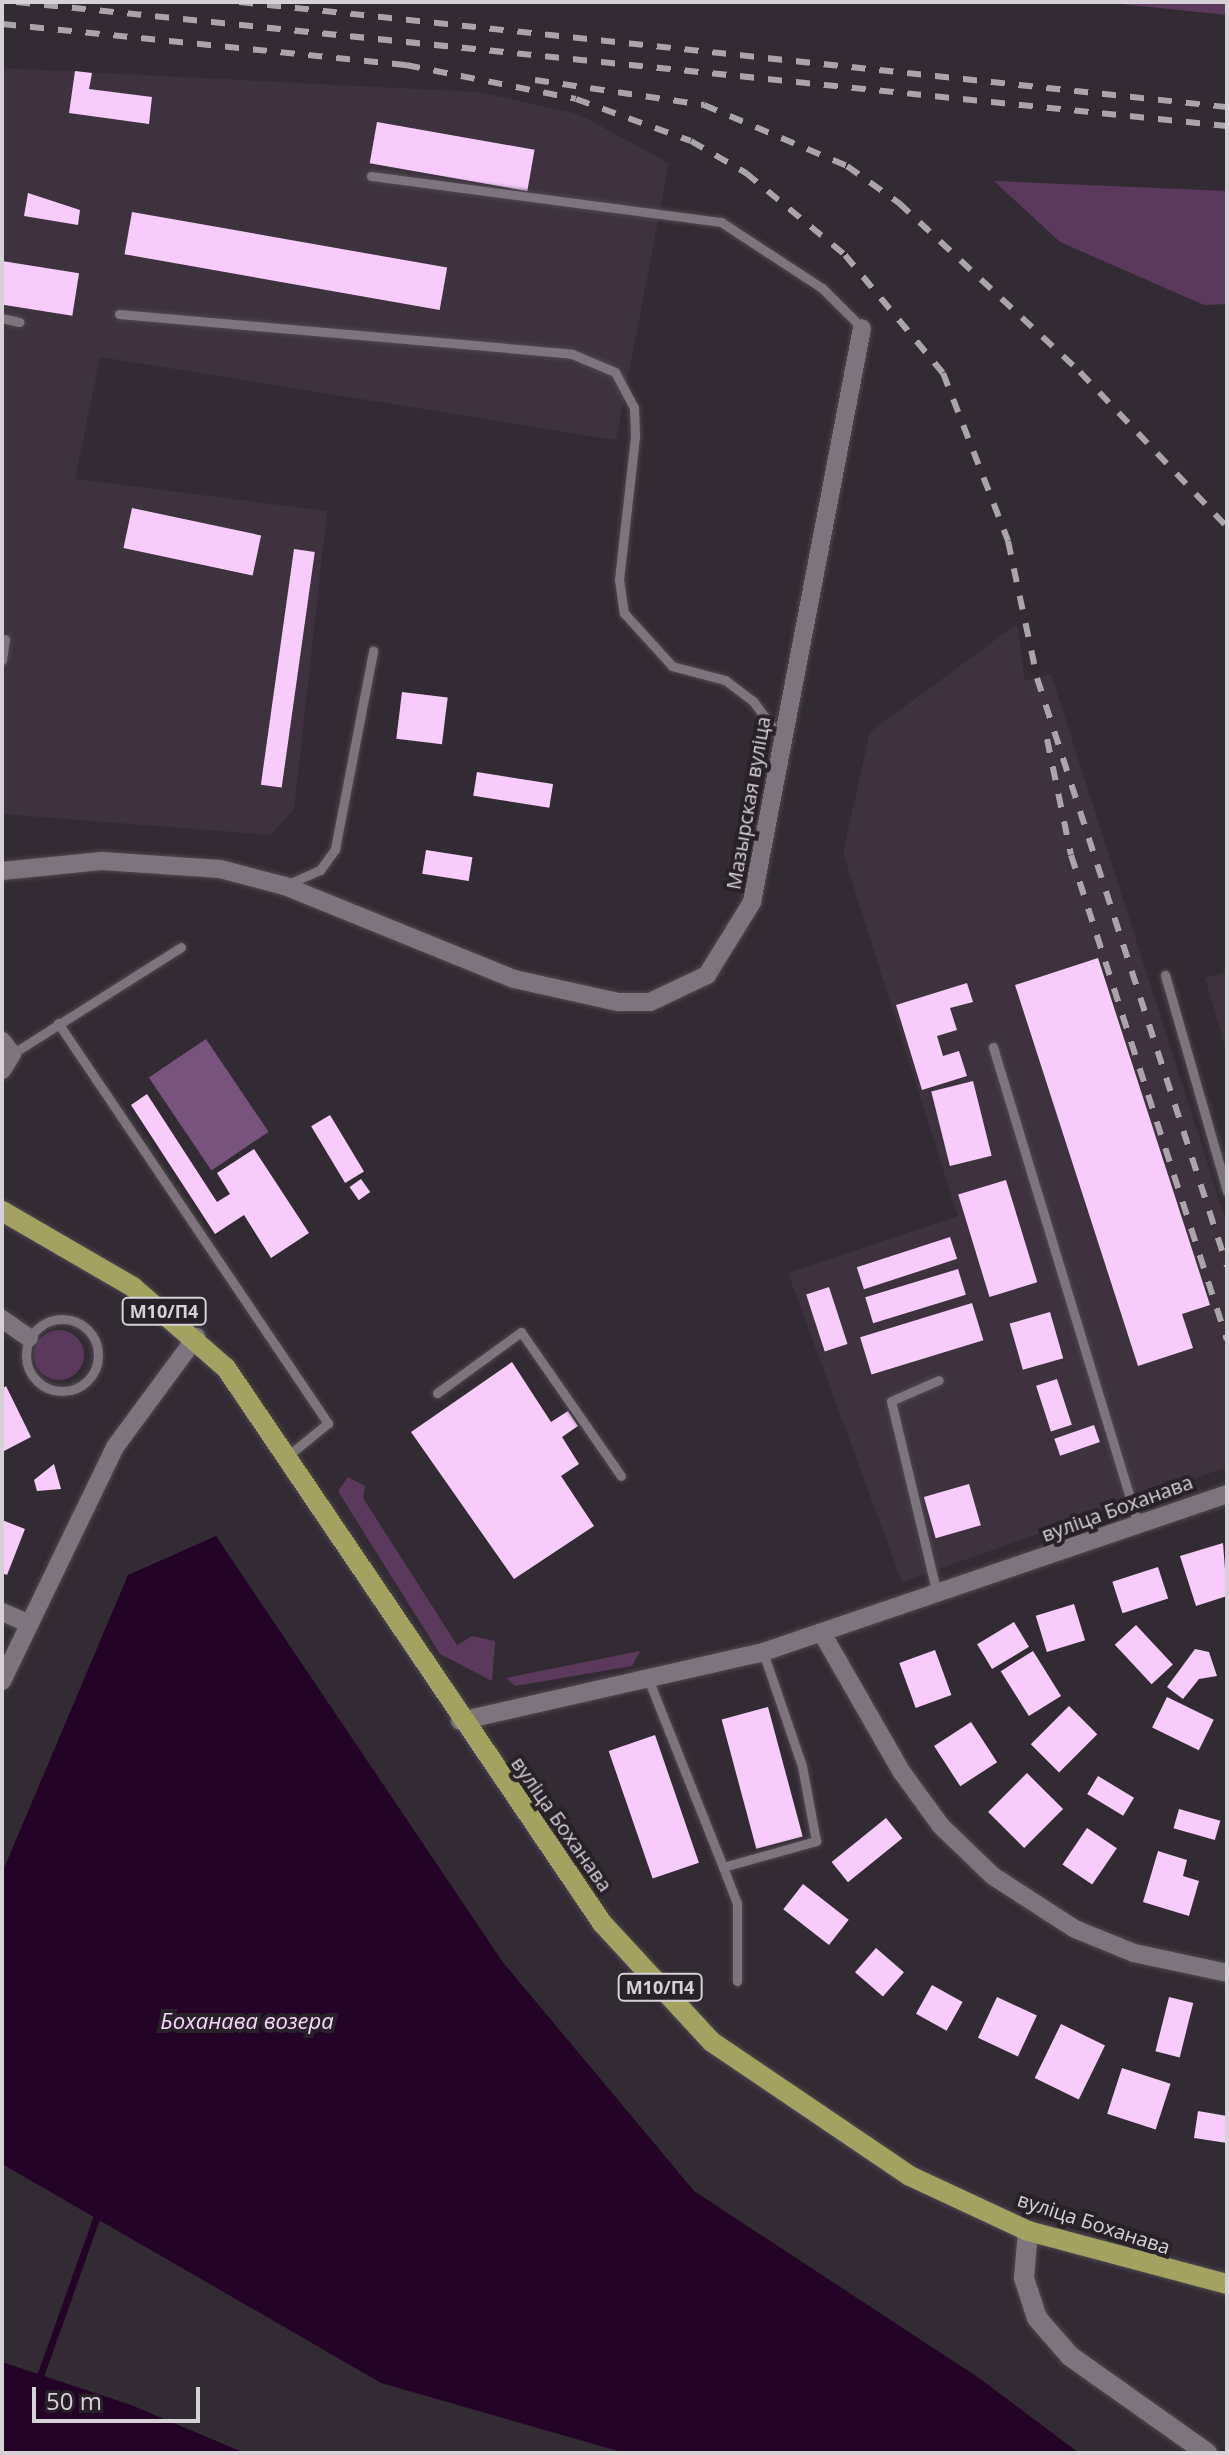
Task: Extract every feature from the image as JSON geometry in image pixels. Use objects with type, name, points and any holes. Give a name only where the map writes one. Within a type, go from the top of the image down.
[{"type":"main road","name":"вуліца Боханава","points":[[2,1211],[133,1287],[196,1337],[290,1454],[460,1721],[602,1923],[712,2042],[910,2176],[1028,2231],[1227,2284]]},
{"type":"street","name":"Мазырская вуліца","points":[[2,871],[177,861],[285,886],[514,979],[618,1002],[650,1002],[707,975],[740,931],[766,842],[782,740],[862,328]]},
{"type":"street","points":[[2,1070],[7,1047]]},
{"type":"street","points":[[2,1319],[29,1338]]},
{"type":"street","points":[[2,1681],[115,1447],[196,1337]]},
{"type":"street","name":"вуліца Боханава","points":[[460,1721],[649,1681],[763,1652],[938,1597],[1227,1494]]},
{"type":"street","points":[[2,1612],[30,1624]]},
{"type":"street","points":[[822,1633],[901,1771],[941,1826],[993,1876],[1075,1929],[1134,1953],[1227,1973]]},
{"type":"street","points":[[1028,2231],[1024,2278],[1037,2318],[1070,2356],[1207,2453]]},
{"type":"lane","points":[[371,176],[721,222],[822,288],[862,328]]},
{"type":"lane","points":[[119,314],[572,354],[615,372],[634,407],[635,437],[619,579],[624,613],[672,666],[725,680],[753,701],[782,740]]},
{"type":"lane","points":[[2,318],[20,322]]},
{"type":"lane","points":[[2,660],[5,639]]},
{"type":"lane","points":[[285,886],[320,870],[335,849],[373,651]]},
{"type":"lane","points":[[7,1047],[58,1023],[181,947]]},
{"type":"lane","points":[[1165,975],[1218,1169],[1227,1191]]},
{"type":"lane","points":[[58,1023],[328,1423],[290,1454]]},
{"type":"lane","points":[[993,1047],[1138,1528]]},
{"type":"lane","points":[[1218,1169],[1227,1162]]},
{"type":"lane","points":[[75,1320],[94,1338],[96,1369],[72,1390],[43,1386],[27,1364],[29,1338],[46,1322],[75,1320]]},
{"type":"lane","points":[[437,1393],[521,1332],[621,1476]]},
{"type":"lane","points":[[938,1597],[891,1401],[939,1380]]},
{"type":"lane","points":[[723,1867],[816,1841],[802,1766],[763,1652]]},
{"type":"lane","points":[[649,1681],[737,1903],[737,1981]]},
{"type":"shaded area","points":[[1102,2],[1227,2],[1227,15]]},
{"type":"shaded area","points":[[2,68],[478,92],[578,114],[669,163],[616,440],[100,357],[75,479],[327,511],[294,809],[271,835],[2,814]]},
{"type":"shaded area","points":[[994,181],[1227,191],[1227,304],[1204,305],[1060,242]]},
{"type":"shaded area","points":[[1017,624],[1025,681],[1051,674],[1227,1224],[1227,1467],[902,1582],[788,1273],[958,1216],[843,853],[870,732]]},
{"type":"shaded area","points":[[1227,972],[1227,1054],[1205,978]]},
{"type":"shaded area","points":[[206,1039],[269,1132],[211,1170],[149,1078]]},
{"type":"shaded area","points":[[59,1330],[77,1337],[84,1355],[77,1373],[59,1380],[41,1373],[34,1355],[41,1337]]},
{"type":"shaded area","points":[[348,1477],[365,1486],[363,1498],[457,1645],[472,1636],[495,1641],[492,1681],[440,1654],[338,1491]]},
{"type":"shaded area","points":[[640,1651],[632,1666],[515,1686],[506,1678]]},
{"type":"water","name":"Боханава возера","points":[[216,1536],[502,1961],[694,2191],[979,2378],[1079,2453],[625,2453],[381,2383],[2,2164],[2,1873],[128,1575]]},
{"type":"water","points":[[2,2362],[131,2405],[245,2453],[2,2453]]},
{"type":"building","points":[[75,71],[92,73],[89,89],[152,97],[149,124],[69,113]]},
{"type":"building","points":[[377,122],[535,150],[527,191],[370,163]]},
{"type":"building","points":[[28,193],[80,210],[78,225],[24,216]]},
{"type":"building","points":[[132,212],[447,268],[440,310],[125,254]]},
{"type":"building","points":[[2,261],[79,273],[72,316],[2,305]]},
{"type":"building","points":[[132,508],[261,535],[253,576],[123,548]]},
{"type":"building","points":[[294,549],[315,552],[282,788],[261,785]]},
{"type":"building","points":[[402,692],[448,698],[442,744],[396,739]]},
{"type":"building","points":[[477,772],[553,784],[549,808],[473,796]]},
{"type":"building","points":[[426,850],[472,857],[469,881],[422,874]]},
{"type":"building","points":[[1098,958],[1210,1305],[1182,1314],[1193,1348],[1138,1366],[1015,985]]},
{"type":"building","points":[[967,983],[973,1002],[950,1008],[957,1030],[937,1036],[943,1056],[959,1051],[967,1076],[922,1090],[896,1005]]},
{"type":"building","points":[[973,1081],[992,1156],[950,1166],[931,1091]]},
{"type":"building","points":[[147,1094],[217,1202],[230,1194],[217,1173],[254,1149],[309,1233],[271,1258],[244,1215],[215,1234],[131,1105]]},
{"type":"building","points":[[330,1115],[364,1172],[345,1183],[311,1126]]},
{"type":"building","points":[[361,1179],[370,1192],[359,1200],[350,1187]]},
{"type":"building","points":[[1006,1180],[1037,1282],[989,1297],[958,1195]]},
{"type":"building","points":[[950,1237],[957,1259],[864,1289],[857,1267]]},
{"type":"building","points":[[958,1269],[966,1295],[873,1323],[865,1297]]},
{"type":"building","points":[[829,1287],[848,1344],[825,1351],[806,1294]]},
{"type":"building","points":[[972,1303],[983,1340],[872,1375],[860,1337]]},
{"type":"building","points":[[1050,1312],[1063,1358],[1023,1370],[1010,1324]]},
{"type":"building","points":[[512,1362],[551,1422],[568,1411],[578,1426],[562,1437],[579,1464],[561,1476],[594,1526],[514,1579],[411,1432]]},
{"type":"building","points":[[1057,1379],[1072,1425],[1051,1431],[1036,1386]]},
{"type":"building","points":[[6,1386],[31,1437],[2,1452],[2,1389]]},
{"type":"building","points":[[1094,1425],[1100,1442],[1060,1456],[1054,1439]]},
{"type":"building","points":[[54,1464],[61,1489],[37,1491],[34,1480]]},
{"type":"building","points":[[969,1484],[981,1525],[936,1538],[924,1497]]},
{"type":"building","points":[[2,1520],[25,1529],[7,1575],[2,1573]]},
{"type":"building","points":[[1223,1543],[1227,1596],[1196,1606],[1180,1556]]},
{"type":"building","points":[[1158,1567],[1168,1598],[1123,1613],[1112,1582]]},
{"type":"building","points":[[1074,1604],[1085,1640],[1047,1652],[1036,1616]]},
{"type":"building","points":[[1014,1622],[1029,1647],[992,1669],[977,1644]]},
{"type":"building","points":[[1136,1625],[1173,1664],[1152,1684],[1115,1645]]},
{"type":"building","points":[[1195,1649],[1209,1652],[1217,1676],[1199,1679],[1183,1699],[1167,1687]]},
{"type":"building","points":[[935,1650],[951,1695],[916,1708],[899,1663]]},
{"type":"building","points":[[1033,1651],[1061,1696],[1029,1716],[1001,1671]]},
{"type":"building","points":[[1167,1697],[1214,1720],[1199,1750],[1152,1728]]},
{"type":"building","points":[[1069,1706],[1097,1734],[1059,1772],[1031,1744]]},
{"type":"building","points":[[768,1707],[803,1836],[756,1849],[722,1719]]},
{"type":"building","points":[[971,1722],[997,1762],[960,1786],[934,1746]]},
{"type":"building","points":[[655,1735],[699,1863],[653,1879],[609,1751]]},
{"type":"building","points":[[1027,1773],[1063,1809],[1024,1848],[988,1812]]},
{"type":"building","points":[[1098,1776],[1134,1798],[1123,1816],[1087,1794]]},
{"type":"building","points":[[1179,1809],[1220,1821],[1215,1840],[1173,1828]]},
{"type":"building","points":[[886,1818],[902,1838],[848,1882],[832,1862]]},
{"type":"building","points":[[1087,1828],[1117,1848],[1092,1885],[1062,1864]]},
{"type":"building","points":[[1158,1851],[1187,1860],[1183,1876],[1199,1881],[1189,1916],[1143,1902]]},
{"type":"building","points":[[803,1884],[849,1920],[829,1945],[783,1909]]},
{"type":"building","points":[[876,1948],[904,1972],[883,1996],[855,1972]]},
{"type":"building","points":[[932,1985],[963,2002],[947,2031],[916,2014]]},
{"type":"building","points":[[997,1997],[1037,2016],[1018,2056],[978,2038]]},
{"type":"building","points":[[1169,1997],[1193,2003],[1180,2057],[1155,2051]]},
{"type":"building","points":[[1061,2024],[1105,2045],[1079,2099],[1035,2078]]},
{"type":"building","points":[[1122,2068],[1171,2084],[1156,2129],[1107,2114]]},
{"type":"building","points":[[1198,2111],[1227,2116],[1227,2143],[1194,2138]]},
{"type":"waterway","points":[[40,2376],[96,2219]]},
{"type":"railway","points":[[16,2],[1227,126]]},
{"type":"railway","points":[[239,2],[1227,107]]},
{"type":"railway","points":[[2,24],[415,66]]},
{"type":"railway","points":[[406,65],[576,99],[691,141],[746,173],[845,255],[943,373],[1008,541],[1037,678],[1227,1266]]},
{"type":"railway","points":[[535,80],[704,105],[847,166],[899,203],[1080,372],[1227,527]]},
{"type":"railway","points":[[1047,739],[1071,855],[1227,1340]]}]
